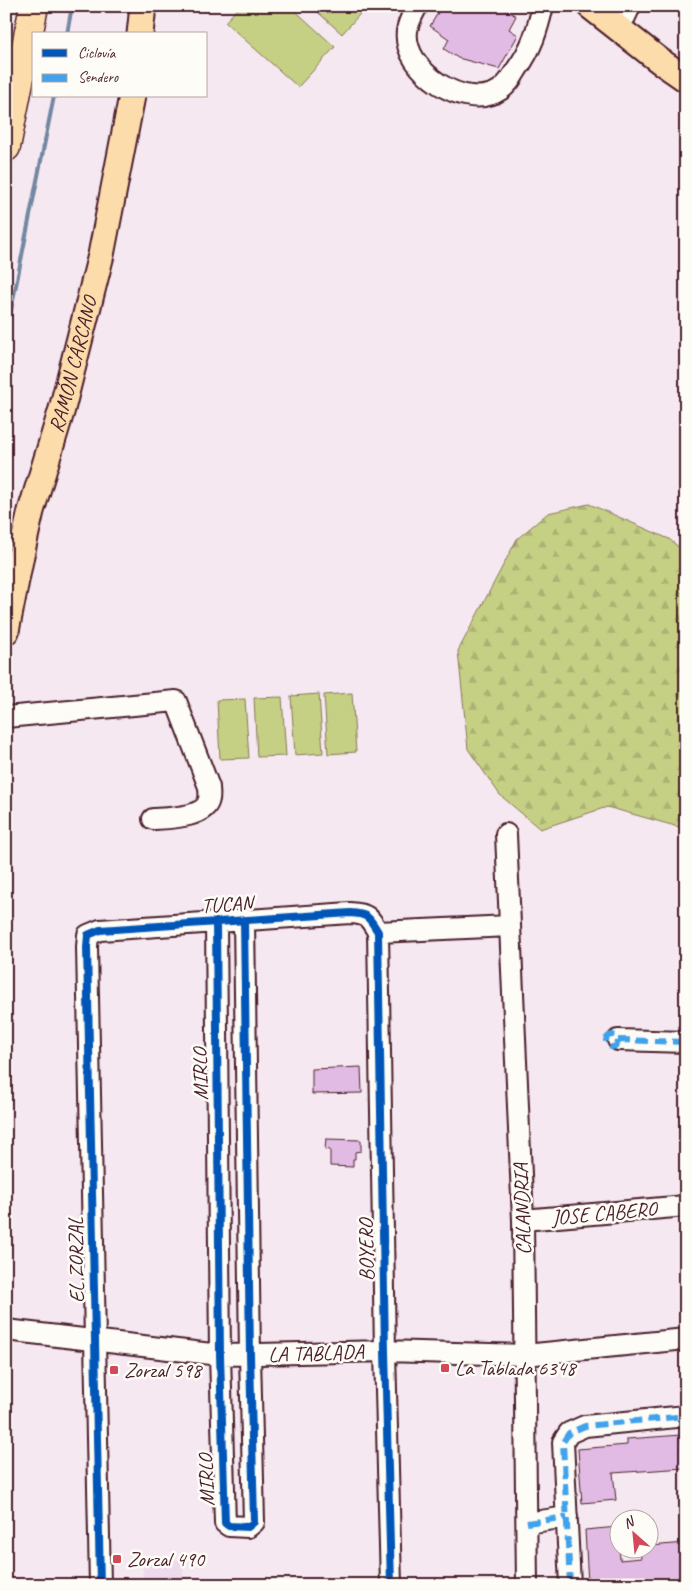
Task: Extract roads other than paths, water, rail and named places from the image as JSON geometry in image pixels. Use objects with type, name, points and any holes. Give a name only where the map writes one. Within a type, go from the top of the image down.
[{"type":"highway","points":[[6,147],[34,6]]},
{"type":"main road","points":[[140,32],[143,6]]},
{"type":"main road","points":[[590,6],[686,79]]},
{"type":"main road","points":[[622,10],[686,66]]},
{"type":"main road","name":"RAMÓN CÁRCANO","points":[[6,631],[31,511],[62,409],[101,255],[132,98]]},
{"type":"street","points":[[417,6],[411,16],[407,31],[408,43],[413,56],[434,82],[465,96],[479,97],[490,95],[501,89],[509,81],[528,53],[537,32],[543,6]]},
{"type":"street","points":[[6,717],[176,701],[209,787],[209,800],[203,810],[186,816],[153,819]]},
{"type":"street","name":"CALANDRIA","points":[[506,834],[523,1220],[527,1585]]},
{"type":"street","name":"TUCAN","points":[[88,935],[100,930],[350,913],[362,914],[373,924],[510,926]]},
{"type":"street","name":"MIRLO","points":[[216,922],[220,1355],[225,1522],[229,1526],[248,1527],[254,1522],[244,920]]},
{"type":"street","name":"BOYERO","points":[[373,924],[391,1585]]},
{"type":"street","name":"EL ZORZAL","points":[[88,935],[100,1585]]},
{"type":"street","points":[[618,1040],[686,1042]]},
{"type":"street","name":"JOSE CABERO","points":[[523,1220],[686,1206]]},
{"type":"street","name":"LA TABLADA","points":[[6,1330],[220,1355],[385,1351],[525,1354],[686,1339]]},
{"type":"street","points":[[570,1585],[563,1442],[569,1433],[585,1426],[686,1416]]},
{"type":"street","points":[[527,1522],[566,1517]]},
{"type":"waterway","points":[[67,32],[72,6]]},
{"type":"waterway","points":[[6,335],[54,98]]},
{"type":"place","name":"La Tablada 6348","points":[[445,1368]]},
{"type":"place","name":"Zorzal 598","points":[[114,1370]]},
{"type":"place","name":"Zorzal 490","points":[[117,1559]]}]
